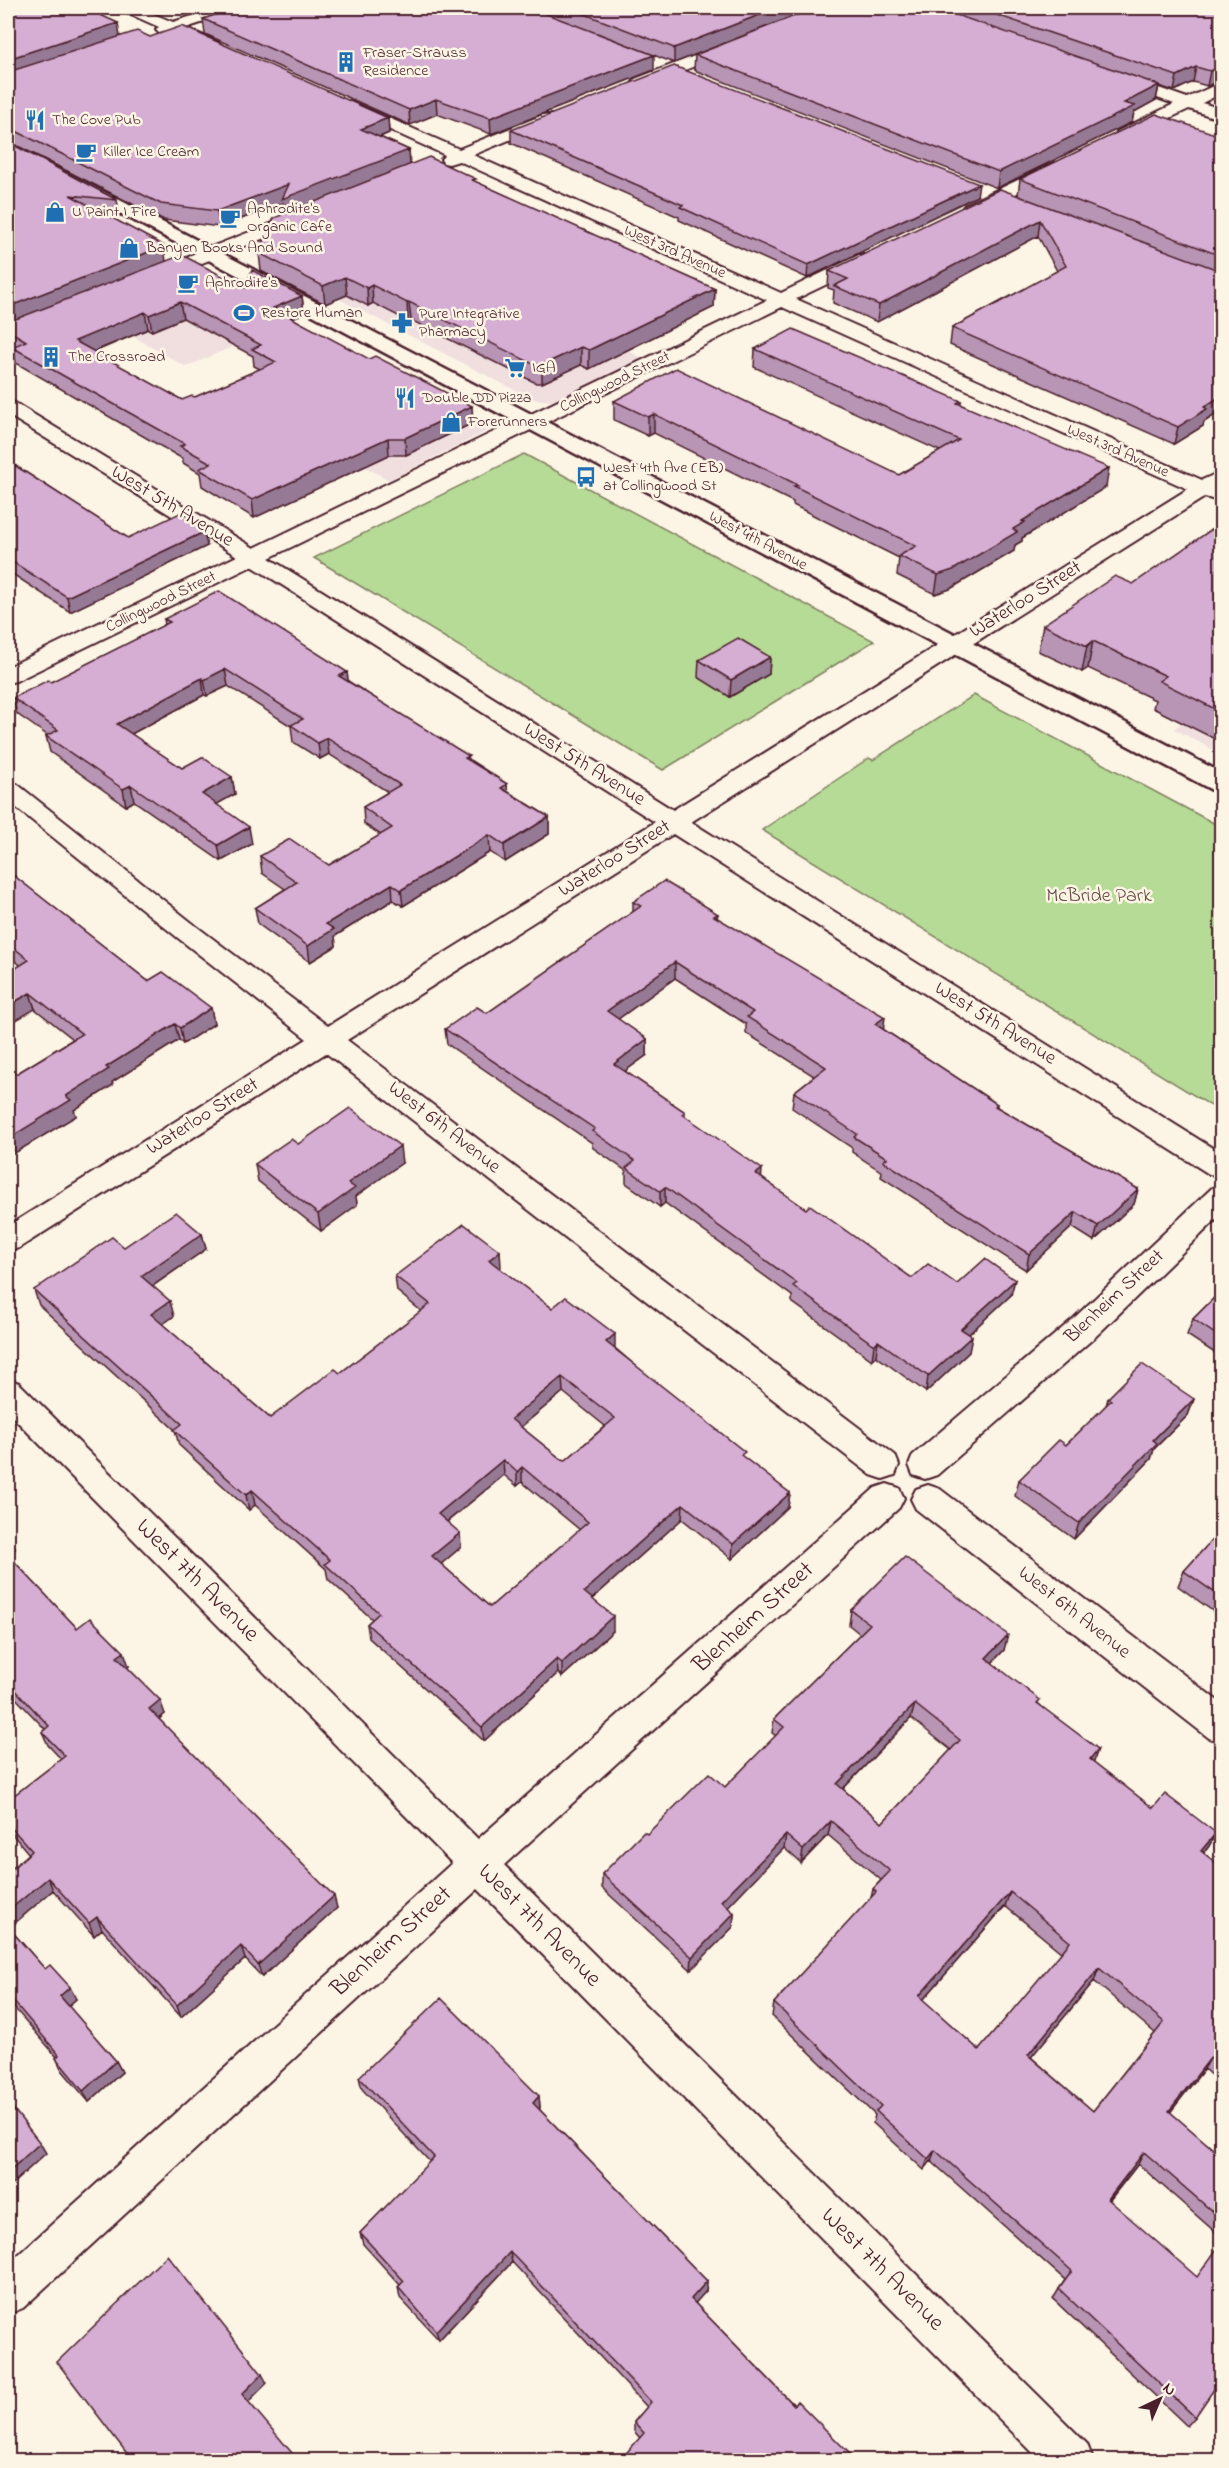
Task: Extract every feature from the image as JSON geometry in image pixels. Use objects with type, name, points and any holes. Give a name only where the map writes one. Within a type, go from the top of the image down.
[{"type":"main road","name":"West 4th Avenue","points":[[8,147],[1221,784]]},
{"type":"street","points":[[128,8],[234,54]]},
{"type":"street","points":[[152,34],[232,8]]},
{"type":"street","points":[[622,89],[751,39]]},
{"type":"street","points":[[646,59],[699,79]]},
{"type":"street","points":[[1105,74],[1221,115]]},
{"type":"street","points":[[1109,141],[1221,87]]},
{"type":"street","name":"West 3rd Avenue","points":[[329,97],[1212,493]]},
{"type":"street","points":[[430,166],[569,110]]},
{"type":"street","points":[[953,217],[1070,160]]},
{"type":"street","points":[[976,187],[1020,205]]},
{"type":"street","points":[[135,283],[319,210]]},
{"type":"street","name":"Collingwood Street","points":[[8,676],[885,249]]},
{"type":"street","name":"West 5th Avenue","points":[[8,407],[253,557],[674,822],[1220,1172]]},
{"type":"street","name":"Waterloo Street","points":[[8,1240],[957,645],[1212,493],[1221,477]]},
{"type":"street","name":"West 6th Avenue","points":[[8,789],[186,932],[328,1039],[885,1482]]},
{"type":"street","name":"Blenheim Street","points":[[925,1465],[1084,1328],[1221,1196]]},
{"type":"street","name":"West 7th Avenue","points":[[8,1392],[1071,2460]]},
{"type":"street","points":[[899,1457],[917,1460],[925,1465],[934,1479],[933,1493],[921,1503],[903,1505],[885,1482],[899,1457]]},
{"type":"street","name":"Blenheim Street","points":[[8,2293],[478,1864],[885,1482]]},
{"type":"street","name":"West 6th Avenue","points":[[928,1499],[1221,1726]]},
{"type":"shaded area","points":[[336,210],[624,347],[642,359],[561,398],[552,401],[532,399],[248,252],[248,245],[256,241]]},
{"type":"shaded area","points":[[89,311],[294,320],[186,367]]},
{"type":"shaded area","points":[[386,368],[484,420],[489,424],[489,430],[389,480],[301,432]]},
{"type":"shaded area","points":[[1221,692],[1221,754],[1174,729]]},
{"type":"green space","points":[[524,454],[874,641],[663,770],[314,558]]},
{"type":"green space","name":"McBride Park","points":[[974,695],[1221,827],[1221,1112],[762,830],[869,758],[873,760]]},
{"type":"building","points":[[8,8],[85,8],[118,23],[8,59]]},
{"type":"building","points":[[229,8],[531,8],[654,55],[490,118],[436,99],[409,110],[203,19],[233,9]]},
{"type":"building","points":[[569,8],[777,8],[674,48]]},
{"type":"building","points":[[815,8],[936,8],[1159,85],[1124,103],[1135,106],[999,172],[695,55]]},
{"type":"building","points":[[976,8],[1221,8],[1221,66],[1210,71],[1196,67],[1177,76]]},
{"type":"building","points":[[182,26],[388,118],[361,129],[409,150],[282,199],[289,184],[217,211],[161,204],[8,127],[8,72],[137,31],[150,37]]},
{"type":"building","points":[[674,66],[979,184],[808,265],[680,207],[683,205],[511,130]]},
{"type":"building","points":[[1156,114],[1221,136],[1221,256],[1020,179]]},
{"type":"building","points":[[8,142],[117,200],[70,195],[164,246],[8,307]]},
{"type":"building","points":[[429,157],[476,179],[472,180],[715,289],[589,350],[581,347],[542,365],[535,365],[372,285],[367,288],[345,277],[323,286],[259,253],[274,218]]},
{"type":"building","points":[[1000,189],[1221,271],[1221,289],[1216,292],[1221,294],[1221,396],[1204,407],[1207,409],[1178,427],[952,328],[1066,266],[1040,220],[879,305],[834,286],[848,279],[829,271]]},
{"type":"building","points":[[182,255],[245,288],[252,270],[302,296],[273,308],[369,359],[375,356],[472,406],[405,438],[388,438],[252,500],[199,469],[211,463],[180,446],[185,444],[12,347],[26,341],[8,330],[8,322]],"holes":[[[180,302],[261,345],[252,349],[276,362],[195,397],[182,400],[75,341],[145,312],[149,315]]]},
{"type":"building","points":[[793,329],[1109,468],[1022,521],[1025,522],[1013,529],[1017,532],[953,570],[938,575],[899,556],[916,546],[654,414],[648,417],[614,401],[676,368],[899,475],[959,440],[755,349]]},
{"type":"building","points":[[8,461],[128,538],[182,512],[201,524],[204,532],[67,597],[8,559]]},
{"type":"building","points":[[1221,523],[1221,712],[1159,681],[1166,676],[1093,641],[1087,646],[1043,625],[1115,576],[1133,584]]},
{"type":"building","points":[[219,591],[347,672],[339,676],[469,756],[465,758],[507,784],[501,788],[549,817],[504,845],[489,835],[401,890],[392,884],[326,924],[334,929],[308,946],[255,908],[297,882],[260,856],[290,839],[329,865],[392,828],[363,807],[400,785],[327,738],[318,743],[291,725],[303,719],[225,669],[204,680],[202,678],[117,724],[182,768],[202,757],[232,777],[202,794],[249,827],[218,845],[131,785],[123,789],[46,736],[58,730],[13,698],[48,680],[51,682],[170,622],[164,619]]},
{"type":"building","points":[[738,638],[770,657],[731,680],[699,660]]},
{"type":"building","points":[[8,871],[148,981],[163,972],[211,1008],[180,1028],[175,1024],[106,1067],[109,1069],[66,1096],[71,1100],[8,1139],[8,1067],[16,1074],[82,1034],[30,993],[8,1006],[8,973],[29,960],[8,943]]},
{"type":"building","points":[[664,881],[718,914],[714,916],[885,1017],[875,1024],[997,1104],[995,1106],[1138,1189],[1098,1226],[1076,1212],[1029,1254],[883,1161],[887,1158],[854,1137],[857,1134],[794,1092],[826,1067],[747,1017],[753,1012],[675,962],[607,1011],[647,1039],[614,1064],[685,1112],[682,1114],[762,1169],[756,1174],[806,1209],[810,1205],[912,1278],[928,1264],[957,1284],[985,1259],[1015,1280],[961,1329],[972,1336],[928,1376],[878,1341],[874,1345],[793,1286],[797,1283],[665,1187],[660,1191],[626,1168],[635,1161],[592,1131],[595,1129],[445,1029],[477,1007],[487,1013],[641,906],[633,902]]},
{"type":"building","points":[[350,1108],[400,1146],[348,1183],[355,1188],[318,1214],[255,1164],[291,1139],[298,1144]]},
{"type":"building","points":[[176,1212],[202,1234],[141,1276],[170,1301],[151,1314],[270,1418],[335,1369],[340,1373],[430,1304],[395,1276],[464,1224],[500,1251],[489,1260],[552,1308],[566,1297],[615,1334],[606,1342],[745,1452],[741,1455],[790,1493],[733,1544],[683,1504],[584,1592],[613,1616],[562,1663],[557,1659],[482,1727],[367,1624],[379,1613],[325,1564],[330,1560],[252,1490],[246,1495],[174,1430],[182,1424],[34,1290],[112,1237],[124,1247]],"holes":[[[562,1377],[615,1418],[566,1460],[561,1459],[511,1419]],[[503,1460],[517,1472],[522,1467],[588,1522],[490,1607],[432,1556],[460,1533],[438,1514]]]},
{"type":"building","points":[[1221,1291],[1221,1338],[1193,1319]]},
{"type":"building","points":[[1142,1364],[1194,1399],[1153,1440],[1157,1443],[1079,1523],[1019,1480],[1059,1440],[1066,1445],[1111,1400],[1108,1398]]},
{"type":"building","points":[[1221,1530],[1221,1597],[1184,1571]]},
{"type":"building","points":[[8,1555],[77,1628],[90,1618],[124,1652],[117,1657],[160,1700],[149,1709],[334,1896],[258,1965],[241,1946],[177,2005],[97,1917],[89,1923],[48,1878],[8,1911],[8,1872],[32,1851],[8,1824],[8,1800],[65,1756],[42,1732],[49,1726],[8,1682]]},
{"type":"building","points":[[905,1557],[1008,1635],[986,1658],[1040,1700],[1037,1703],[1098,1749],[1090,1759],[1153,1808],[1165,1794],[1216,1833],[1201,1851],[1221,1867],[1221,2066],[1211,2057],[1169,2111],[1221,2156],[1221,2219],[1144,2152],[1108,2199],[1197,2277],[1221,2243],[1221,2379],[1195,2417],[1059,2289],[1072,2271],[935,2150],[928,2159],[876,2111],[881,2106],[774,2003],[876,1892],[873,1889],[890,1871],[831,1821],[803,1850],[786,1835],[721,1901],[734,1913],[692,1957],[602,1874],[644,1832],[647,1834],[709,1773],[725,1787],[784,1727],[774,1719],[870,1624],[851,1610]],"holes":[[[915,1704],[960,1740],[882,1823],[837,1784]],[[1010,1892],[1070,1942],[979,2050],[919,1996]],[[1099,1968],[1164,2022],[1093,2111],[1028,2055]]]},
{"type":"building","points":[[8,1927],[45,1969],[50,1965],[70,1987],[60,1996],[116,2061],[83,2091],[56,2058],[59,2055],[8,1995]]},
{"type":"building","points":[[441,1998],[539,2096],[533,2103],[707,2281],[691,2299],[794,2405],[797,2401],[856,2460],[620,2460],[644,2433],[634,2422],[651,2402],[510,2252],[436,2331],[398,2287],[404,2281],[360,2233],[434,2157],[359,2077]]},
{"type":"building","points":[[8,2102],[40,2143],[8,2172]]},
{"type":"building","points":[[167,2255],[262,2374],[242,2394],[298,2460],[132,2460],[57,2362]]},
{"type":"place","name":"Fraser-Strauss Residence","points":[[346,62]]},
{"type":"place","name":"The Cove Pub","points":[[35,120]]},
{"type":"place","name":"Killer Ice Cream","points":[[86,152]]},
{"type":"place","name":"U Paint I Fire","points":[[55,212]]},
{"type":"place","name":"Aphrodite's Organic Cafe","points":[[230,218]]},
{"type":"place","name":"Banyen Books And Sound","points":[[129,248]]},
{"type":"place","name":"Aphrodite's","points":[[188,283]]},
{"type":"place","name":"Restore Human","points":[[244,313]]},
{"type":"place","name":"Pure Integrative Pharmacy","points":[[402,323]]},
{"type":"place","name":"The Crossroad","points":[[51,357]]},
{"type":"place","name":"IGA","points":[[515,368]]},
{"type":"place","name":"Double DD Pizza","points":[[405,398]]},
{"type":"place","name":"Forerunners","points":[[451,422]]},
{"type":"place","name":"West 4th Ave (EB) at Collingwood St","points":[[586,477]]}]
